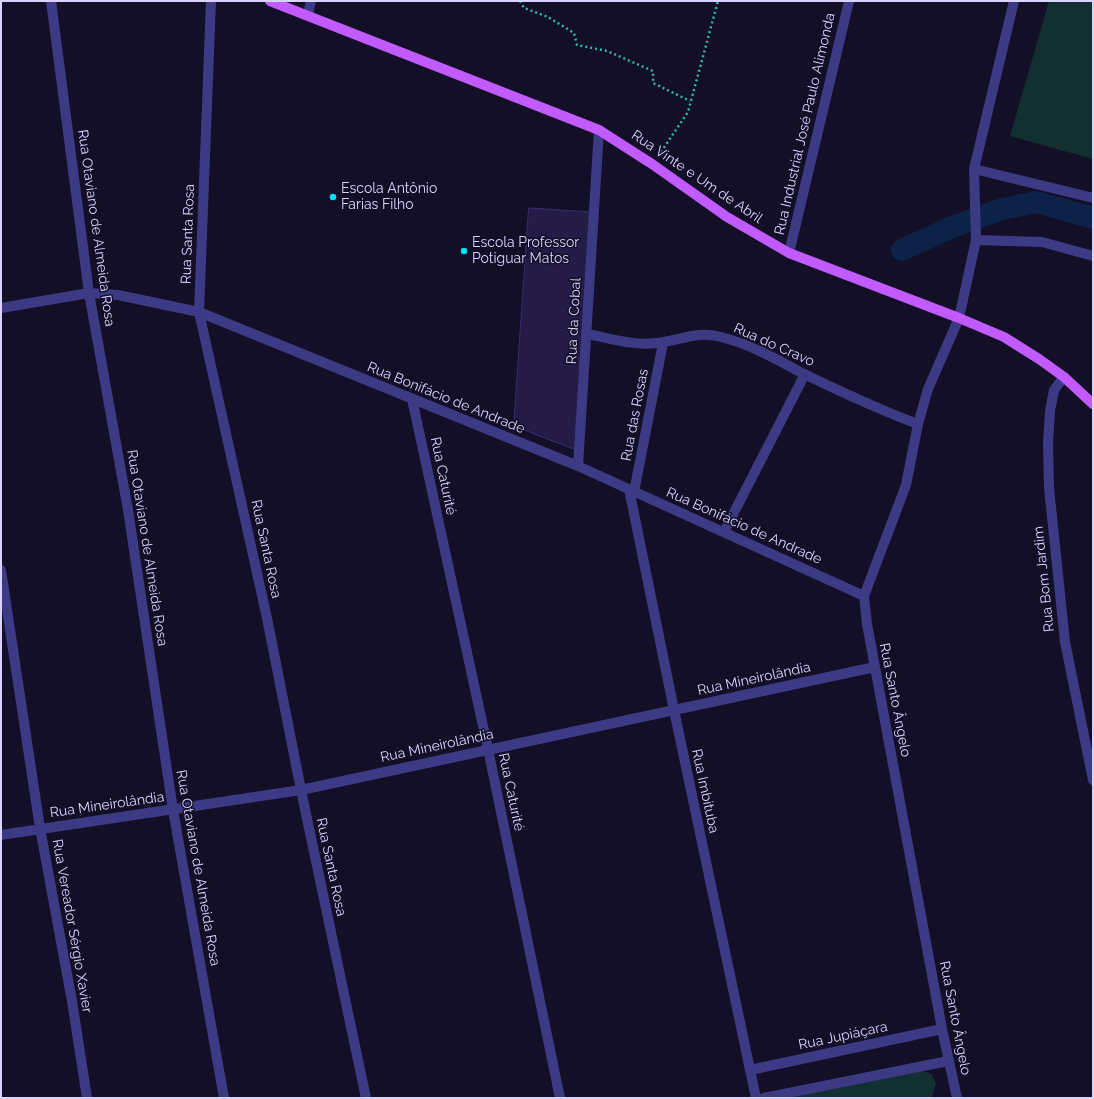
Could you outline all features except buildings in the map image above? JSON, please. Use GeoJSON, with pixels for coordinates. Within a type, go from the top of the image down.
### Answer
{"type":"FeatureCollection","features":[{"type":"Feature","properties":{"kind":"main road","name":"Rua Vinte e Um de Abril"},"geometry":{"type":"LineString","coordinates":[[270,1],[308,14],[599,130],[652,164],[727,217],[789,253],[959,318],[1004,337],[1064,377],[1093,404]]}},
{"type":"Feature","properties":{"kind":"street","name":"Rua Otaviano de Almeida Rosa"},"geometry":{"type":"LineString","coordinates":[[51,1],[89,294],[128,510],[173,810],[224,1098]]}},
{"type":"Feature","properties":{"kind":"street","name":"Rua Santa Rosa"},"geometry":{"type":"LineString","coordinates":[[211,1],[199,312],[267,618],[300,790],[366,1098]]}},
{"type":"Feature","properties":{"kind":"street"},"geometry":{"type":"LineString","coordinates":[[308,14],[311,1]]}},
{"type":"Feature","properties":{"kind":"street","name":"Rua Industrial José Paulo Alimonda"},"geometry":{"type":"LineString","coordinates":[[789,253],[849,1]]}},
{"type":"Feature","properties":{"kind":"street","name":"Rua Santo Ângelo"},"geometry":{"type":"LineString","coordinates":[[957,1098],[942,1029],[867,624],[864,596],[906,485],[918,424],[928,389],[959,318],[976,235],[974,169],[1014,1]]}},
{"type":"Feature","properties":{"kind":"street","name":"Rua da Cobal"},"geometry":{"type":"LineString","coordinates":[[578,466],[599,130]]}},
{"type":"Feature","properties":{"kind":"street"},"geometry":{"type":"LineString","coordinates":[[974,169],[1093,198]]}},
{"type":"Feature","properties":{"kind":"street"},"geometry":{"type":"LineString","coordinates":[[976,235],[1042,242],[1093,256]]}},
{"type":"Feature","properties":{"kind":"street","name":"Rua Bonifácio de Andrade"},"geometry":{"type":"LineString","coordinates":[[1,308],[89,294],[118,294],[199,312],[578,466],[864,596]]}},
{"type":"Feature","properties":{"kind":"street","name":"Rua do Cravo"},"geometry":{"type":"LineString","coordinates":[[587,334],[636,343],[663,343],[694,334],[722,337],[749,347],[874,407],[918,424]]}},
{"type":"Feature","properties":{"kind":"street","name":"Rua das Rosas"},"geometry":{"type":"LineString","coordinates":[[631,491],[663,343]]}},
{"type":"Feature","properties":{"kind":"street"},"geometry":{"type":"LineString","coordinates":[[724,532],[805,374]]}},
{"type":"Feature","properties":{"kind":"street","name":"Rua Bom Jardim"},"geometry":{"type":"LineString","coordinates":[[1064,377],[1054,390],[1050,411],[1048,443],[1049,488],[1065,642],[1093,780]]}},
{"type":"Feature","properties":{"kind":"street","name":"Rua Caturité"},"geometry":{"type":"LineString","coordinates":[[412,399],[488,749],[560,1098]]}},
{"type":"Feature","properties":{"kind":"street","name":"Rua Imbituba"},"geometry":{"type":"LineString","coordinates":[[631,491],[674,710],[756,1098]]}},
{"type":"Feature","properties":{"kind":"street","name":"Rua Vereador Sérgio Xavier"},"geometry":{"type":"LineString","coordinates":[[1,570],[40,828],[72,1001],[87,1098]]}},
{"type":"Feature","properties":{"kind":"street","name":"Rua Mineirolândia"},"geometry":{"type":"LineString","coordinates":[[1,835],[300,790],[875,667]]}},
{"type":"Feature","properties":{"kind":"street","name":"Rua Jupiáçara"},"geometry":{"type":"LineString","coordinates":[[750,1070],[942,1029]]}},
{"type":"Feature","properties":{"kind":"street"},"geometry":{"type":"LineString","coordinates":[[764,1098],[948,1061]]}},
{"type":"Feature","properties":{"kind":"path"},"geometry":{"type":"LineString","coordinates":[[520,1],[524,8],[548,17],[574,33],[577,45],[607,51],[654,71],[654,83],[690,101]]}},
{"type":"Feature","properties":{"kind":"path"},"geometry":{"type":"LineString","coordinates":[[652,164],[688,112],[718,1]]}},
{"type":"Feature","properties":{"kind":"green space"},"geometry":{"type":"Polygon","coordinates":[[[1049,1],[1093,1],[1093,159],[1010,136],[1049,1]]]}},
{"type":"Feature","properties":{"kind":"green space"},"geometry":{"type":"Polygon","coordinates":[[[923,1071],[931,1074],[936,1083],[933,1095],[929,1098],[789,1098],[923,1071]]]}},
{"type":"Feature","properties":{"kind":"waterway"},"geometry":{"type":"LineString","coordinates":[[902,250],[952,227],[1002,209],[1036,202],[1093,218]]}},
{"type":"Feature","properties":{"kind":"place","name":"Escola Antônio Farias Filho"},"geometry":{"type":"Point","coordinates":[333,197]}},
{"type":"Feature","properties":{"kind":"place","name":"Escola Professor Potiguar Matos"},"geometry":{"type":"Point","coordinates":[464,251]}}]}
